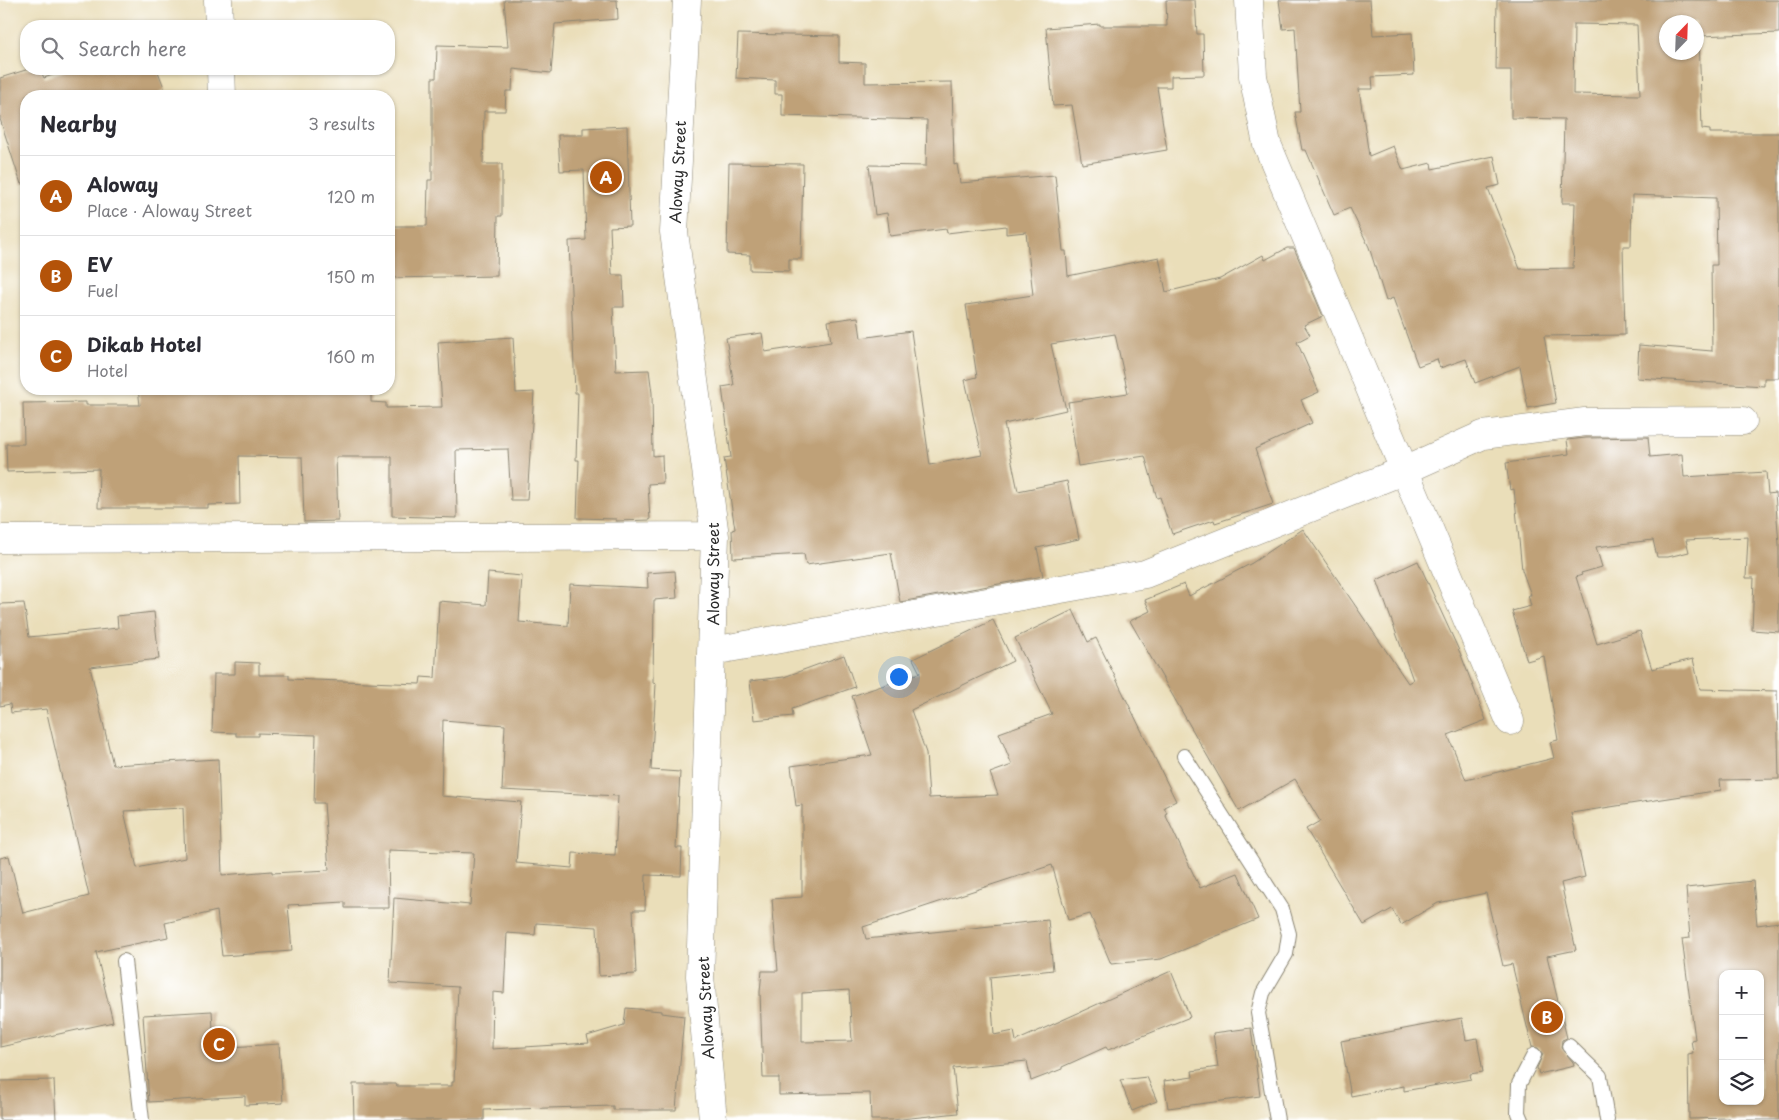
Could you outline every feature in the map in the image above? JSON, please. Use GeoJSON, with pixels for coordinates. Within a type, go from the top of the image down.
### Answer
{"type":"FeatureCollection","features":[{"type":"Feature","properties":{"kind":"street"},"geometry":{"type":"LineString","coordinates":[[218,0],[219,20]]}},
{"type":"Feature","properties":{"kind":"street","name":"Aloway Street"},"geometry":{"type":"LineString","coordinates":[[687,0],[674,232],[715,536],[700,976],[713,1120]]}},
{"type":"Feature","properties":{"kind":"street"},"geometry":{"type":"LineString","coordinates":[[1249,0],[1253,76],[1267,144],[1510,721]]}},
{"type":"Feature","properties":{"kind":"street"},"geometry":{"type":"LineString","coordinates":[[221,75],[222,90]]}},
{"type":"Feature","properties":{"kind":"street"},"geometry":{"type":"LineString","coordinates":[[712,651],[1145,574],[1405,470],[1483,435],[1584,422],[1742,421]]}},
{"type":"Feature","properties":{"kind":"street"},"geometry":{"type":"LineString","coordinates":[[0,539],[715,536]]}},
{"type":"Feature","properties":{"kind":"lane"},"geometry":{"type":"LineString","coordinates":[[1184,756],[1282,909],[1289,934],[1286,954],[1263,993],[1258,1014],[1277,1120]]}},
{"type":"Feature","properties":{"kind":"lane"},"geometry":{"type":"LineString","coordinates":[[124,961],[142,1120]]}},
{"type":"Feature","properties":{"kind":"lane"},"geometry":{"type":"LineString","coordinates":[[1569,1046],[1600,1076],[1607,1120]]}},
{"type":"Feature","properties":{"kind":"lane"},"geometry":{"type":"LineString","coordinates":[[1521,1120],[1518,1113],[1519,1084],[1534,1055]]}},
{"type":"Feature","properties":{"kind":"building"},"geometry":{"type":"Polygon","coordinates":[[[504,0],[617,0],[618,19],[555,24],[551,73],[513,69],[512,91],[506,91],[505,111],[484,111],[483,164],[502,164],[502,216],[498,216],[497,276],[395,278],[395,226],[427,226],[428,180],[432,180],[432,78],[436,78],[437,45],[508,47],[504,0]]]}},
{"type":"Feature","properties":{"kind":"building"},"geometry":{"type":"Polygon","coordinates":[[[1166,0],[1195,0],[1197,34],[1203,34],[1204,75],[1171,76],[1171,87],[1157,87],[1167,150],[1082,164],[1072,105],[1053,106],[1046,28],[1100,24],[1100,26],[1167,26],[1166,0]]]}},
{"type":"Feature","properties":{"kind":"building"},"geometry":{"type":"Polygon","coordinates":[[[1279,0],[1370,0],[1373,35],[1412,33],[1414,75],[1372,77],[1373,89],[1359,89],[1369,156],[1393,146],[1403,170],[1431,163],[1432,169],[1494,156],[1500,185],[1488,188],[1520,269],[1573,268],[1575,203],[1562,203],[1564,119],[1511,118],[1511,70],[1496,70],[1497,0],[1779,0],[1779,33],[1704,36],[1704,15],[1659,15],[1659,60],[1700,60],[1702,129],[1710,130],[1710,133],[1779,133],[1779,378],[1764,378],[1764,386],[1637,378],[1639,345],[1712,351],[1711,265],[1717,265],[1716,198],[1632,195],[1631,246],[1623,246],[1625,335],[1544,336],[1556,403],[1528,408],[1520,366],[1475,383],[1466,359],[1440,368],[1437,359],[1418,366],[1393,298],[1386,301],[1369,247],[1350,208],[1334,215],[1306,150],[1302,150],[1295,112],[1300,112],[1295,28],[1283,29],[1279,0]],[[1574,24],[1573,94],[1640,95],[1637,25],[1574,24]]]}},
{"type":"Feature","properties":{"kind":"building"},"geometry":{"type":"Polygon","coordinates":[[[738,34],[839,36],[839,62],[865,63],[865,83],[952,82],[954,165],[957,164],[960,183],[1055,175],[1063,251],[1066,251],[1068,276],[1159,257],[1166,292],[1220,279],[1263,255],[1265,260],[1287,248],[1294,248],[1323,316],[1304,325],[1310,335],[1297,342],[1319,392],[1301,400],[1312,423],[1255,449],[1273,504],[1215,523],[1214,520],[1172,534],[1160,497],[1157,498],[1145,456],[1078,466],[1068,402],[1128,393],[1115,334],[1051,344],[1066,410],[1004,424],[1018,491],[1067,481],[1079,539],[1037,548],[1043,576],[900,602],[891,553],[806,565],[804,554],[733,558],[732,530],[735,529],[724,458],[731,457],[722,387],[734,385],[726,338],[762,333],[765,352],[831,342],[828,321],[858,317],[861,338],[911,331],[930,465],[982,455],[965,380],[977,377],[966,305],[1033,295],[1026,232],[1006,234],[1006,226],[947,233],[946,229],[890,236],[887,213],[875,215],[869,165],[926,166],[927,120],[782,116],[782,94],[775,94],[775,80],[736,78],[738,34]]]}},
{"type":"Feature","properties":{"kind":"building"},"geometry":{"type":"Polygon","coordinates":[[[20,72],[20,75],[43,75],[44,78],[53,75],[159,75],[165,90],[20,90],[20,181],[0,119],[0,78],[20,72]]]}},
{"type":"Feature","properties":{"kind":"building"},"geometry":{"type":"Polygon","coordinates":[[[627,126],[630,226],[610,227],[612,275],[623,275],[624,307],[613,307],[616,371],[649,370],[652,393],[653,456],[662,455],[663,483],[648,484],[650,520],[616,521],[616,519],[577,518],[579,460],[576,460],[578,393],[575,393],[569,241],[586,240],[584,170],[560,171],[558,135],[583,135],[583,128],[627,126]]]}},
{"type":"Feature","properties":{"kind":"building"},"geometry":{"type":"Polygon","coordinates":[[[729,163],[803,164],[801,259],[789,259],[789,271],[750,270],[750,255],[727,254],[729,163]]]}},
{"type":"Feature","properties":{"kind":"building"},"geometry":{"type":"Polygon","coordinates":[[[513,337],[516,393],[534,392],[527,500],[511,500],[508,449],[456,450],[457,518],[392,516],[392,457],[336,457],[338,521],[304,522],[302,457],[239,456],[240,504],[208,505],[208,508],[98,508],[99,469],[7,472],[6,444],[24,444],[23,403],[86,402],[86,405],[140,405],[139,395],[371,395],[371,402],[386,403],[386,408],[442,407],[438,342],[513,337]]]}},
{"type":"Feature","properties":{"kind":"building"},"geometry":{"type":"Polygon","coordinates":[[[1648,437],[1650,457],[1682,454],[1684,477],[1766,472],[1768,494],[1775,493],[1779,544],[1779,632],[1752,630],[1754,578],[1746,578],[1748,537],[1686,540],[1689,552],[1668,557],[1657,557],[1653,540],[1596,547],[1602,567],[1581,573],[1582,575],[1576,577],[1597,644],[1640,631],[1652,669],[1693,659],[1700,689],[1777,691],[1779,779],[1720,780],[1721,790],[1571,813],[1585,877],[1561,883],[1576,950],[1547,956],[1567,1038],[1562,1040],[1561,1048],[1573,1062],[1574,1066],[1539,1074],[1537,1068],[1543,1054],[1538,1048],[1532,1047],[1512,964],[1503,966],[1486,893],[1438,903],[1401,925],[1392,909],[1364,925],[1306,829],[1320,821],[1295,779],[1239,811],[1130,621],[1150,611],[1145,600],[1184,584],[1189,596],[1252,563],[1303,529],[1408,683],[1413,680],[1377,580],[1418,561],[1461,655],[1486,720],[1448,735],[1466,780],[1554,758],[1550,742],[1558,740],[1544,656],[1527,661],[1512,611],[1531,606],[1528,595],[1531,595],[1522,570],[1514,489],[1510,490],[1506,463],[1569,454],[1567,440],[1648,437]]]}},
{"type":"Feature","properties":{"kind":"building"},"geometry":{"type":"Polygon","coordinates":[[[675,571],[677,598],[654,600],[653,683],[656,684],[651,770],[680,772],[676,848],[682,848],[681,876],[646,875],[645,910],[633,910],[636,974],[599,976],[597,927],[536,923],[535,935],[507,933],[504,993],[493,992],[492,1049],[589,1043],[587,1036],[624,1025],[626,1008],[662,1011],[662,1013],[684,1016],[676,1110],[613,1110],[613,1106],[484,1110],[484,1120],[354,1120],[353,1084],[452,1086],[452,1082],[454,1082],[458,987],[390,983],[394,898],[470,905],[474,853],[388,850],[389,908],[345,908],[345,902],[288,905],[292,951],[222,956],[217,911],[165,923],[168,937],[96,952],[113,1022],[0,1047],[0,858],[9,856],[23,913],[89,896],[46,709],[11,713],[10,704],[0,706],[0,604],[24,603],[29,637],[118,628],[117,616],[154,612],[159,659],[90,667],[113,765],[218,759],[222,875],[272,871],[272,873],[329,870],[324,803],[314,803],[316,735],[258,733],[258,736],[236,736],[236,733],[212,732],[214,674],[235,674],[235,662],[259,663],[259,675],[289,675],[289,679],[420,684],[421,677],[435,678],[439,601],[486,605],[488,573],[522,576],[519,622],[568,626],[570,584],[648,588],[647,573],[675,571]],[[443,720],[441,796],[521,802],[516,863],[572,868],[573,853],[615,855],[618,796],[502,790],[505,725],[443,720]],[[183,808],[124,811],[137,868],[185,858],[183,808]]]}},
{"type":"Feature","properties":{"kind":"building"},"geometry":{"type":"Polygon","coordinates":[[[1073,610],[1088,642],[1096,638],[1176,801],[1164,807],[1167,813],[1165,814],[1200,888],[1238,873],[1258,919],[1161,959],[1111,964],[1090,914],[1068,920],[1052,865],[863,927],[866,939],[1048,920],[1053,970],[990,977],[994,1035],[1014,1031],[1016,1041],[1171,971],[1190,1017],[1108,1050],[1106,1047],[1062,1067],[1062,1069],[1031,1081],[1027,1061],[953,1068],[958,1113],[892,1120],[871,1120],[870,1093],[779,1095],[779,1078],[763,1078],[760,992],[762,971],[778,971],[772,899],[802,897],[802,805],[796,806],[791,766],[872,755],[852,696],[920,673],[913,659],[993,620],[1013,661],[911,710],[926,753],[929,798],[998,795],[990,773],[1012,765],[999,733],[1052,714],[1015,638],[1073,610]],[[849,990],[802,993],[802,1042],[852,1041],[849,990]]]}},
{"type":"Feature","properties":{"kind":"building"},"geometry":{"type":"Polygon","coordinates":[[[844,655],[855,687],[792,709],[793,716],[754,720],[750,681],[784,677],[844,655]]]}},
{"type":"Feature","properties":{"kind":"building"},"geometry":{"type":"Polygon","coordinates":[[[1753,881],[1757,925],[1779,922],[1779,1120],[1689,1119],[1688,1054],[1693,1053],[1691,1040],[1695,1039],[1682,939],[1690,938],[1686,888],[1753,881]]]}},
{"type":"Feature","properties":{"kind":"building"},"geometry":{"type":"Polygon","coordinates":[[[212,1011],[214,1048],[279,1044],[283,1103],[245,1105],[245,1096],[149,1102],[143,1015],[212,1011]]]}},
{"type":"Feature","properties":{"kind":"building"},"geometry":{"type":"Polygon","coordinates":[[[1462,1018],[1466,1040],[1477,1038],[1483,1072],[1470,1074],[1471,1079],[1404,1091],[1404,1086],[1351,1096],[1341,1041],[1462,1018]]]}},
{"type":"Feature","properties":{"kind":"building"},"geometry":{"type":"Polygon","coordinates":[[[1251,1028],[1260,1096],[1168,1108],[1164,1081],[1193,1077],[1192,1071],[1218,1067],[1213,1033],[1251,1028]]]}},
{"type":"Feature","properties":{"kind":"building"},"geometry":{"type":"Polygon","coordinates":[[[1147,1077],[1157,1101],[1132,1111],[1120,1080],[1147,1077]]]}},
{"type":"Feature","properties":{"kind":"building"},"geometry":{"type":"Polygon","coordinates":[[[54,1080],[56,1120],[0,1120],[0,1081],[54,1080]]]}},
{"type":"Feature","properties":{"kind":"place","name":"Aloway"},"geometry":{"type":"Point","coordinates":[606,177]}},
{"type":"Feature","properties":{"kind":"place","name":"EV"},"geometry":{"type":"Point","coordinates":[1547,1017]}},
{"type":"Feature","properties":{"kind":"place","name":"Dikab Hotel"},"geometry":{"type":"Point","coordinates":[219,1044]}}]}
